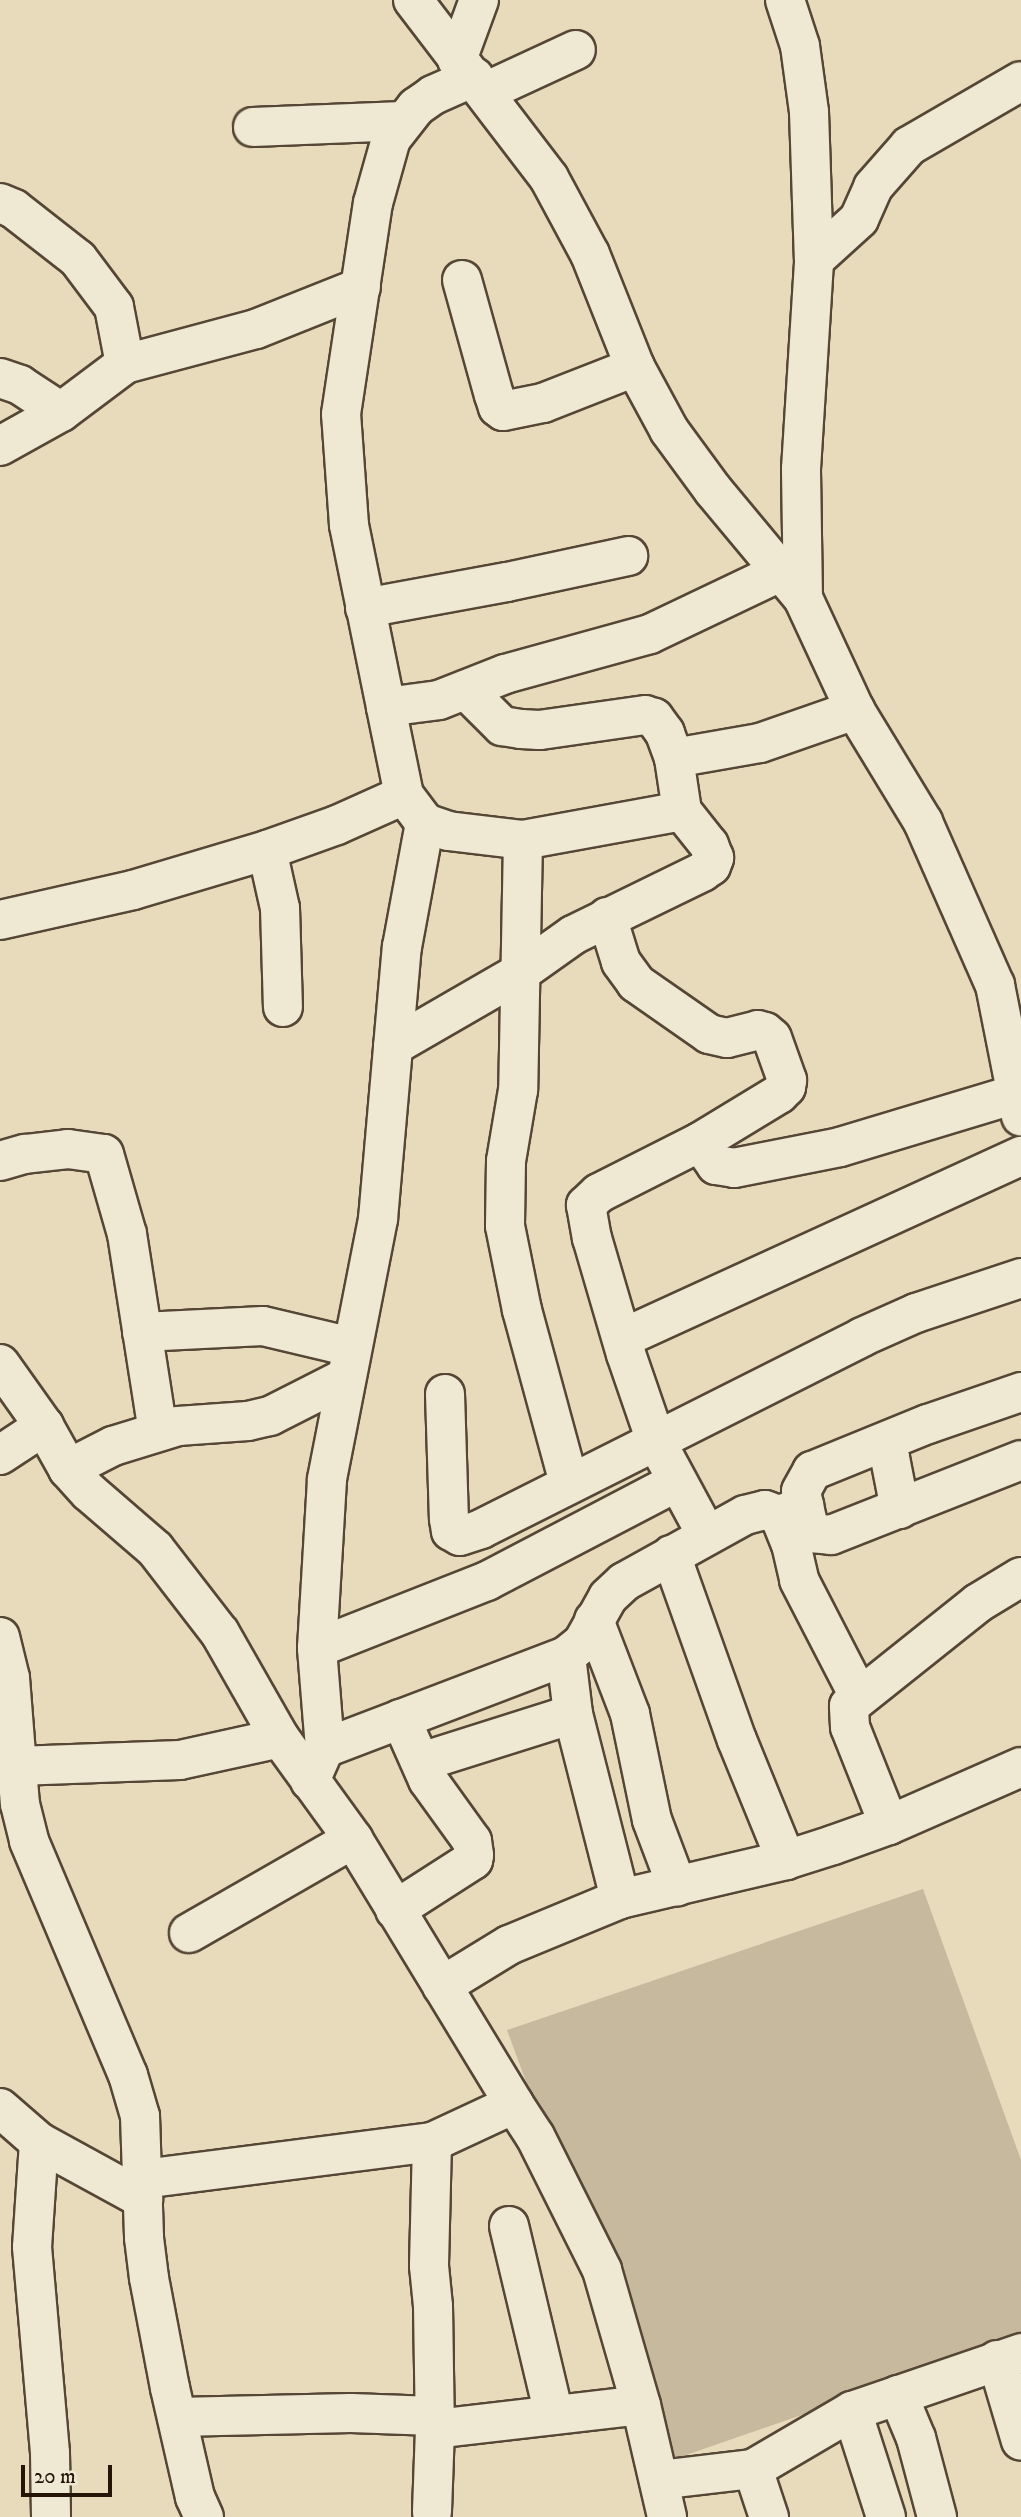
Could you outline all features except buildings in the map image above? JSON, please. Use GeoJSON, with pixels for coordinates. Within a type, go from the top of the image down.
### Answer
{"type":"FeatureCollection","features":[{"type":"Feature","properties":{"kind":"street"},"geometry":{"type":"LineString","coordinates":[[413,0],[549,178],[590,254],[635,366],[669,430],[791,585],[855,710],[923,822],[1008,984],[1018,1105],[841,1147],[734,1168],[716,1165],[700,1142]]}},
{"type":"Feature","properties":{"kind":"street"},"geometry":{"type":"LineString","coordinates":[[472,77],[479,0]]}},
{"type":"Feature","properties":{"kind":"street"},"geometry":{"type":"LineString","coordinates":[[785,0],[800,46],[809,112],[814,260],[791,585]]}},
{"type":"Feature","properties":{"kind":"street"},"geometry":{"type":"LineString","coordinates":[[576,50],[472,77],[432,95],[403,121],[391,139],[381,170],[341,414],[349,525],[386,706],[414,809],[378,1219],[327,1479],[317,1648],[318,1764],[354,1839],[395,1910],[535,2136],[601,2270],[641,2405],[667,2517]]}},
{"type":"Feature","properties":{"kind":"street"},"geometry":{"type":"LineString","coordinates":[[814,260],[859,219],[873,187],[909,146],[1021,80]]}},
{"type":"Feature","properties":{"kind":"street"},"geometry":{"type":"LineString","coordinates":[[253,127],[403,121]]}},
{"type":"Feature","properties":{"kind":"street"},"geometry":{"type":"LineString","coordinates":[[0,203],[14,209],[78,259],[114,307],[125,364]]}},
{"type":"Feature","properties":{"kind":"street"},"geometry":{"type":"LineString","coordinates":[[461,280],[478,345],[498,407],[503,411],[543,403],[635,366]]}},
{"type":"Feature","properties":{"kind":"street"},"geometry":{"type":"LineString","coordinates":[[0,446],[61,412],[125,364],[256,329],[361,286]]}},
{"type":"Feature","properties":{"kind":"street"},"geometry":{"type":"LineString","coordinates":[[0,378],[20,385],[61,412]]}},
{"type":"Feature","properties":{"kind":"street"},"geometry":{"type":"LineString","coordinates":[[366,608],[628,556]]}},
{"type":"Feature","properties":{"kind":"street"},"geometry":{"type":"LineString","coordinates":[[386,706],[439,700],[505,674],[650,634],[791,585]]}},
{"type":"Feature","properties":{"kind":"street"},"geometry":{"type":"LineString","coordinates":[[393,1046],[521,972],[547,951],[607,917],[687,880],[713,863],[713,852],[682,811],[674,758],[665,733],[650,716],[539,730],[521,729],[502,726],[466,690]]}},
{"type":"Feature","properties":{"kind":"street"},"geometry":{"type":"LineString","coordinates":[[674,758],[760,743],[812,728],[855,710]]}},
{"type":"Feature","properties":{"kind":"street"},"geometry":{"type":"LineString","coordinates":[[0,920],[133,891],[267,850],[337,825],[414,809],[448,831],[523,840],[682,811]]}},
{"type":"Feature","properties":{"kind":"street"},"geometry":{"type":"LineString","coordinates":[[523,840],[518,1090],[506,1161],[505,1226],[522,1310],[569,1483]]}},
{"type":"Feature","properties":{"kind":"street"},"geometry":{"type":"LineString","coordinates":[[267,850],[280,908],[283,1007]]}},
{"type":"Feature","properties":{"kind":"street"},"geometry":{"type":"LineString","coordinates":[[607,917],[621,962],[636,983],[709,1034],[727,1038],[758,1030],[772,1038],[787,1080],[786,1087],[700,1142],[599,1193],[586,1205],[592,1238],[656,1441],[706,1534]]}},
{"type":"Feature","properties":{"kind":"street"},"geometry":{"type":"LineString","coordinates":[[0,1161],[25,1154],[68,1149],[104,1154],[127,1234],[158,1432]]}},
{"type":"Feature","properties":{"kind":"street"},"geometry":{"type":"LineString","coordinates":[[623,1338],[1021,1156]]}},
{"type":"Feature","properties":{"kind":"street"},"geometry":{"type":"LineString","coordinates":[[444,1394],[449,1519],[451,1531],[463,1536],[862,1337],[916,1313],[1021,1278]]}},
{"type":"Feature","properties":{"kind":"street"},"geometry":{"type":"LineString","coordinates":[[142,1332],[263,1325],[348,1362]]}},
{"type":"Feature","properties":{"kind":"street"},"geometry":{"type":"LineString","coordinates":[[68,1469],[113,1446],[178,1426],[248,1421],[271,1416],[348,1362]]}},
{"type":"Feature","properties":{"kind":"street"},"geometry":{"type":"LineString","coordinates":[[0,1364],[44,1426],[68,1469],[89,1492],[155,1549],[188,1589],[220,1633],[280,1738],[318,1764]]}},
{"type":"Feature","properties":{"kind":"street"},"geometry":{"type":"LineString","coordinates":[[859,1696],[799,1580],[791,1544],[792,1511],[801,1491],[812,1471],[1021,1392]]}},
{"type":"Feature","properties":{"kind":"street"},"geometry":{"type":"LineString","coordinates":[[0,1455],[44,1426]]}},
{"type":"Feature","properties":{"kind":"street"},"geometry":{"type":"LineString","coordinates":[[883,1443],[890,1458],[900,1509]]}},
{"type":"Feature","properties":{"kind":"street"},"geometry":{"type":"LineString","coordinates":[[318,1764],[401,1719],[566,1656],[583,1642],[608,1597],[624,1582],[706,1534],[745,1515],[765,1510],[792,1511],[810,1532],[822,1536],[900,1509],[1021,1460]]}},
{"type":"Feature","properties":{"kind":"street"},"geometry":{"type":"LineString","coordinates":[[317,1648],[487,1581],[676,1482]]}},
{"type":"Feature","properties":{"kind":"street"},"geometry":{"type":"LineString","coordinates":[[671,1555],[737,1740],[786,1860]]}},
{"type":"Feature","properties":{"kind":"street"},"geometry":{"type":"LineString","coordinates":[[889,1825],[850,1727],[848,1710],[859,1696],[978,1603],[1021,1577]]}},
{"type":"Feature","properties":{"kind":"street"},"geometry":{"type":"LineString","coordinates":[[594,1620],[622,1689],[652,1820],[677,1886]]}},
{"type":"Feature","properties":{"kind":"street"},"geometry":{"type":"LineString","coordinates":[[0,1637],[10,1678],[11,1756],[29,1841],[128,2075],[140,2116],[149,2278],[195,2497],[204,2517]]}},
{"type":"Feature","properties":{"kind":"street"},"geometry":{"type":"LineString","coordinates":[[566,1656],[573,1714],[620,1899]]}},
{"type":"Feature","properties":{"kind":"street"},"geometry":{"type":"LineString","coordinates":[[421,1762],[573,1714]]}},
{"type":"Feature","properties":{"kind":"street"},"geometry":{"type":"LineString","coordinates":[[395,1910],[473,1860],[474,1855],[471,1841],[428,1780],[401,1719]]}},
{"type":"Feature","properties":{"kind":"street"},"geometry":{"type":"LineString","coordinates":[[11,1756],[180,1760],[280,1738]]}},
{"type":"Feature","properties":{"kind":"street"},"geometry":{"type":"LineString","coordinates":[[442,1986],[509,1945],[620,1899],[786,1860],[889,1825],[1021,1767]]}},
{"type":"Feature","properties":{"kind":"street"},"geometry":{"type":"LineString","coordinates":[[189,1933],[354,1839]]}},
{"type":"Feature","properties":{"kind":"street"},"geometry":{"type":"LineString","coordinates":[[0,2108],[39,2142],[143,2189],[432,2143],[514,2104]]}},
{"type":"Feature","properties":{"kind":"street"},"geometry":{"type":"LineString","coordinates":[[39,2142],[32,2247],[50,2454],[51,2517]]}},
{"type":"Feature","properties":{"kind":"street"},"geometry":{"type":"LineString","coordinates":[[432,2143],[429,2266],[433,2306],[435,2423],[432,2512]]}},
{"type":"Feature","properties":{"kind":"street"},"geometry":{"type":"LineString","coordinates":[[509,2226],[554,2415]]}},
{"type":"Feature","properties":{"kind":"street"},"geometry":{"type":"LineString","coordinates":[[659,2480],[753,2469],[852,2411],[1009,2356],[1021,2441]]}},
{"type":"Feature","properties":{"kind":"street"},"geometry":{"type":"LineString","coordinates":[[898,2395],[916,2438],[937,2517]]}},
{"type":"Feature","properties":{"kind":"street"},"geometry":{"type":"LineString","coordinates":[[177,2417],[351,2413],[435,2423],[554,2415],[641,2405]]}},
{"type":"Feature","properties":{"kind":"street"},"geometry":{"type":"LineString","coordinates":[[852,2411],[886,2517]]}},
{"type":"Feature","properties":{"kind":"street"},"geometry":{"type":"LineString","coordinates":[[753,2469],[769,2517]]}},
{"type":"Feature","properties":{"kind":"shaded area"},"geometry":{"type":"Polygon","coordinates":[[[923,1889],[1021,2160],[1021,2339],[666,2462],[507,2030],[923,1889]]]}}]}
